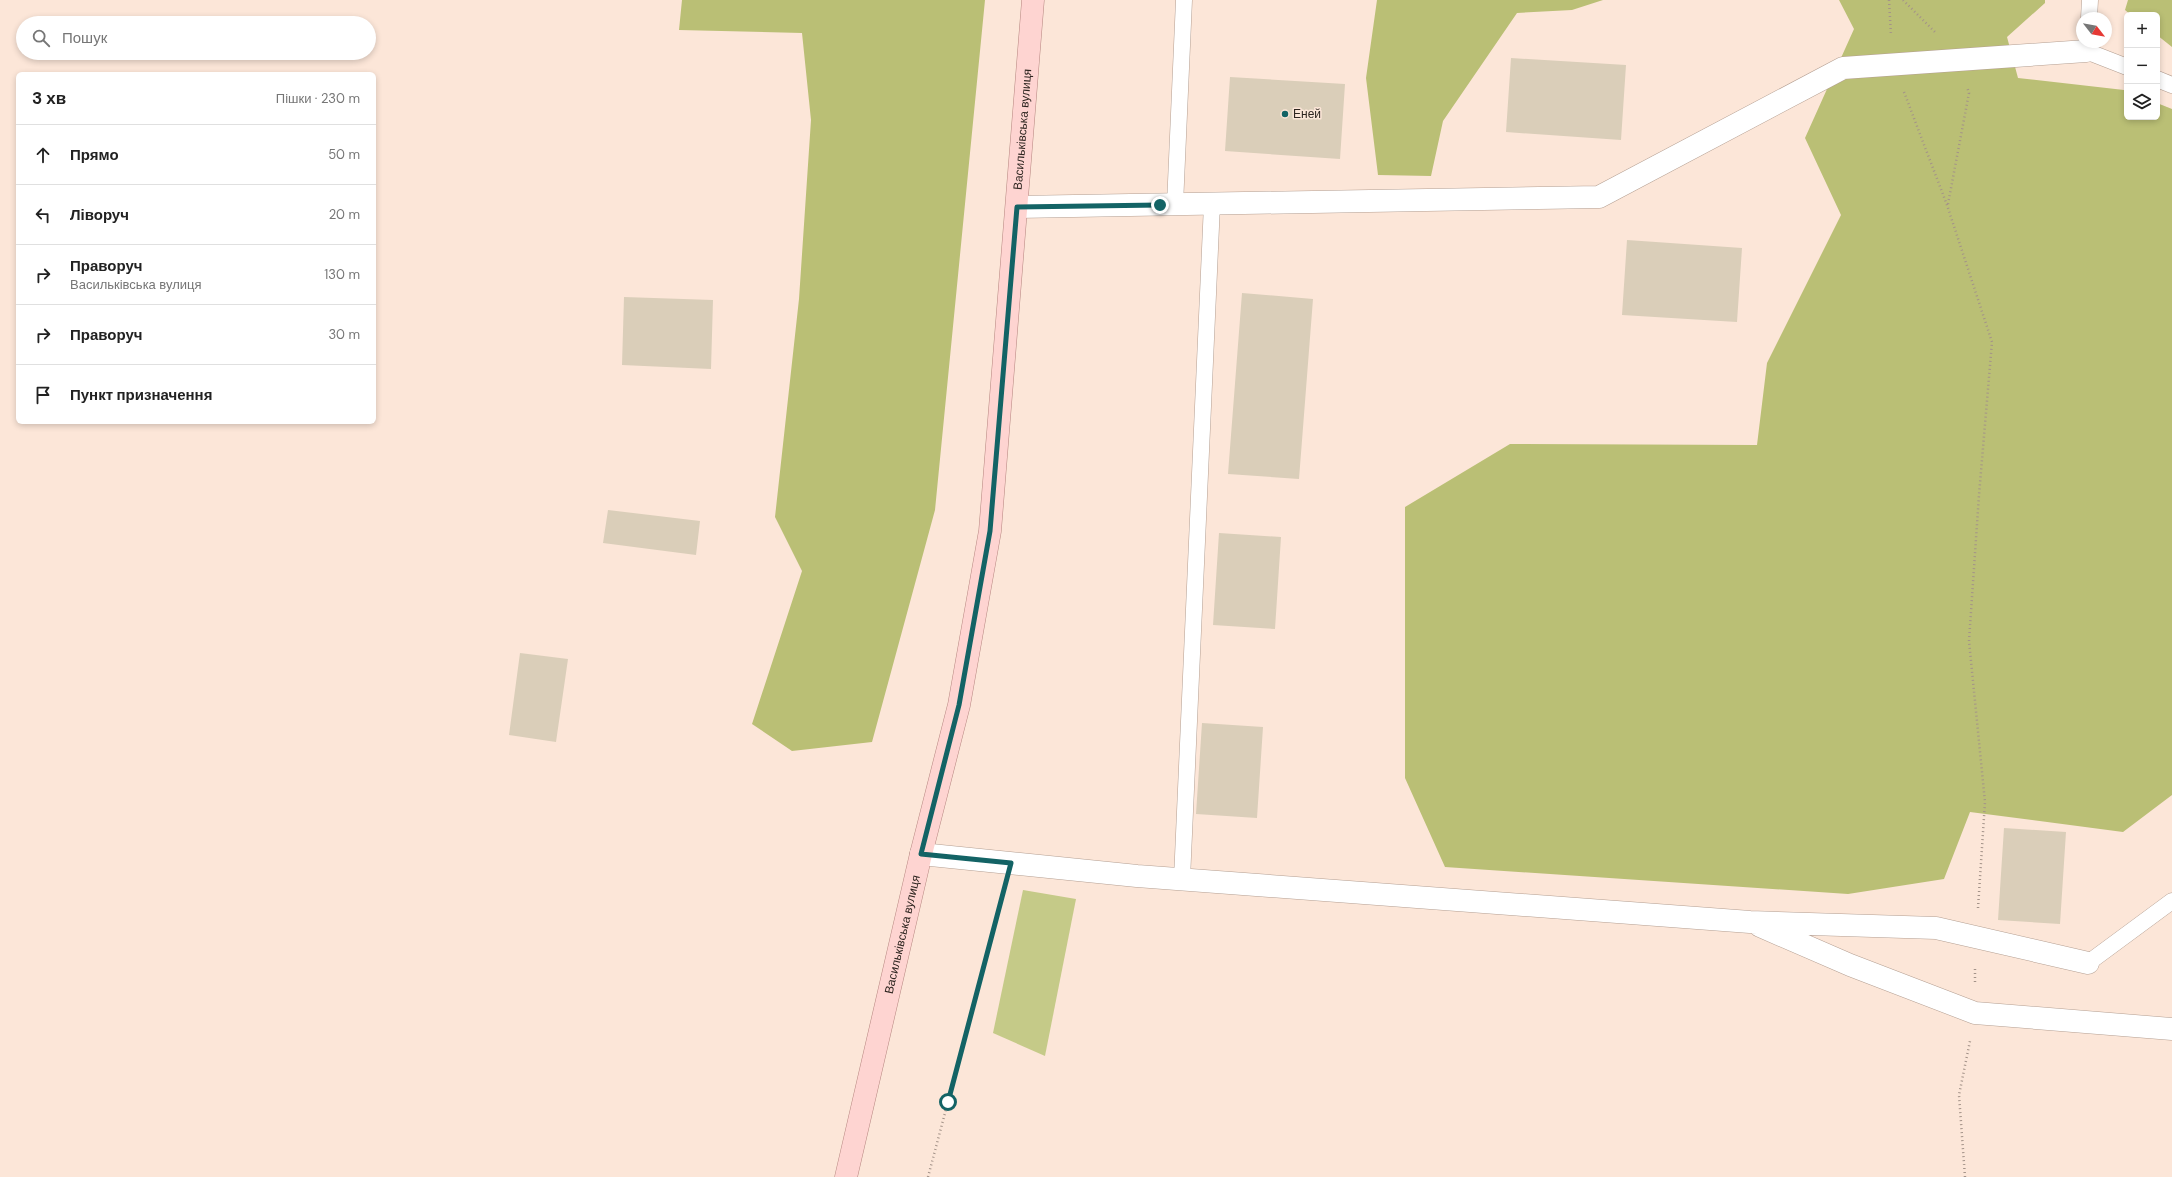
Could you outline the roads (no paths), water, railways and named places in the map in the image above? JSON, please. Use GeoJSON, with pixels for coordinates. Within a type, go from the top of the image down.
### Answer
{"type":"FeatureCollection","features":[{"type":"Feature","properties":{"kind":"main road","name":"Васильківська вулиця"},"geometry":{"type":"LineString","coordinates":[[846,1177],[921,854],[959,705],[990,531],[1033,0]]}},
{"type":"Feature","properties":{"kind":"street"},"geometry":{"type":"LineString","coordinates":[[1017,207],[1599,197],[1843,68],[1962,60],[2076,48]]}},
{"type":"Feature","properties":{"kind":"street"},"geometry":{"type":"LineString","coordinates":[[921,854],[1182,879],[1750,922],[1936,928],[2088,963]]}},
{"type":"Feature","properties":{"kind":"street"},"geometry":{"type":"LineString","coordinates":[[1750,922],[1850,965],[1975,1013],[2172,1029]]}},
{"type":"Feature","properties":{"kind":"lane"},"geometry":{"type":"LineString","coordinates":[[1175,205],[1184,0]]}},
{"type":"Feature","properties":{"kind":"lane"},"geometry":{"type":"LineString","coordinates":[[2089,12],[2090,0]]}},
{"type":"Feature","properties":{"kind":"lane"},"geometry":{"type":"LineString","coordinates":[[2088,48],[2124,66]]}},
{"type":"Feature","properties":{"kind":"lane"},"geometry":{"type":"LineString","coordinates":[[2160,80],[2172,85]]}},
{"type":"Feature","properties":{"kind":"lane"},"geometry":{"type":"LineString","coordinates":[[1182,879],[1212,204]]}},
{"type":"Feature","properties":{"kind":"lane"},"geometry":{"type":"LineString","coordinates":[[2088,963],[2172,901]]}},
{"type":"Feature","properties":{"kind":"place","name":"Еней"},"geometry":{"type":"Point","coordinates":[1285,114]}}]}
